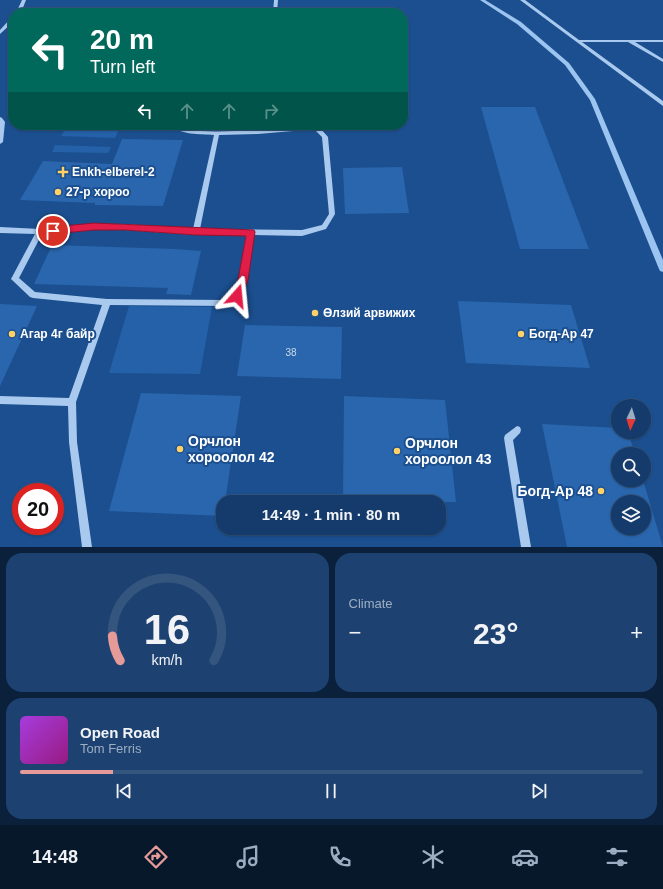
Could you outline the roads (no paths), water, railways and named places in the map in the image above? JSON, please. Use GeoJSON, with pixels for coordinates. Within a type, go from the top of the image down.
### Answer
{"type":"FeatureCollection","features":[{"type":"Feature","properties":{"kind":"street"},"geometry":{"type":"LineString","coordinates":[[522,0],[663,104]]}},
{"type":"Feature","properties":{"kind":"street"},"geometry":{"type":"LineString","coordinates":[[0,33],[8,24]]}},
{"type":"Feature","properties":{"kind":"street"},"geometry":{"type":"LineString","coordinates":[[578,41],[663,41]]}},
{"type":"Feature","properties":{"kind":"street"},"geometry":{"type":"LineString","coordinates":[[629,41],[663,61]]}},
{"type":"Feature","properties":{"kind":"street"},"geometry":{"type":"LineString","coordinates":[[0,119],[2,122],[0,142]]}},
{"type":"Feature","properties":{"kind":"street"},"geometry":{"type":"LineString","coordinates":[[184,130],[196,133],[282,130]]}},
{"type":"Feature","properties":{"kind":"street"},"geometry":{"type":"LineString","coordinates":[[0,230],[40,232],[94,226],[196,232],[302,233],[324,228],[332,214],[325,137],[319,130]]}},
{"type":"Feature","properties":{"kind":"street"},"geometry":{"type":"LineString","coordinates":[[196,232],[217,132]]}},
{"type":"Feature","properties":{"kind":"street"},"geometry":{"type":"LineString","coordinates":[[40,232],[15,279],[32,295],[108,302],[227,303],[237,296],[243,280],[250,232]]}},
{"type":"Feature","properties":{"kind":"street"},"geometry":{"type":"LineString","coordinates":[[87,547],[73,442],[72,402],[108,302]]}},
{"type":"Feature","properties":{"kind":"street"},"geometry":{"type":"LineString","coordinates":[[0,400],[72,402]]}},
{"type":"Feature","properties":{"kind":"street"},"geometry":{"type":"LineString","coordinates":[[518,430],[508,438],[526,547]]}},
{"type":"Feature","properties":{"kind":"waterway"},"geometry":{"type":"LineString","coordinates":[[482,0],[519,23],[567,64],[593,100],[663,269]]}},
{"type":"Feature","properties":{"kind":"place","name":"Enkh-elberel-2"},"geometry":{"type":"Point","coordinates":[63,172]}},
{"type":"Feature","properties":{"kind":"place","name":"27-р хороо"},"geometry":{"type":"Point","coordinates":[58,192]}},
{"type":"Feature","properties":{"kind":"place","name":"Өлзий арвижих"},"geometry":{"type":"Point","coordinates":[315,313]}},
{"type":"Feature","properties":{"kind":"place","name":"Агар 4г байр"},"geometry":{"type":"Point","coordinates":[12,334]}},
{"type":"Feature","properties":{"kind":"place","name":"Богд-Ар 47"},"geometry":{"type":"Point","coordinates":[521,334]}},
{"type":"Feature","properties":{"kind":"place","name":"Орчлон хороолол 42"},"geometry":{"type":"Point","coordinates":[180,449]}},
{"type":"Feature","properties":{"kind":"place","name":"Орчлон хороолол 43"},"geometry":{"type":"Point","coordinates":[397,451]}},
{"type":"Feature","properties":{"kind":"place","name":"Богд-Ар 48"},"geometry":{"type":"Point","coordinates":[601,491]}}]}
